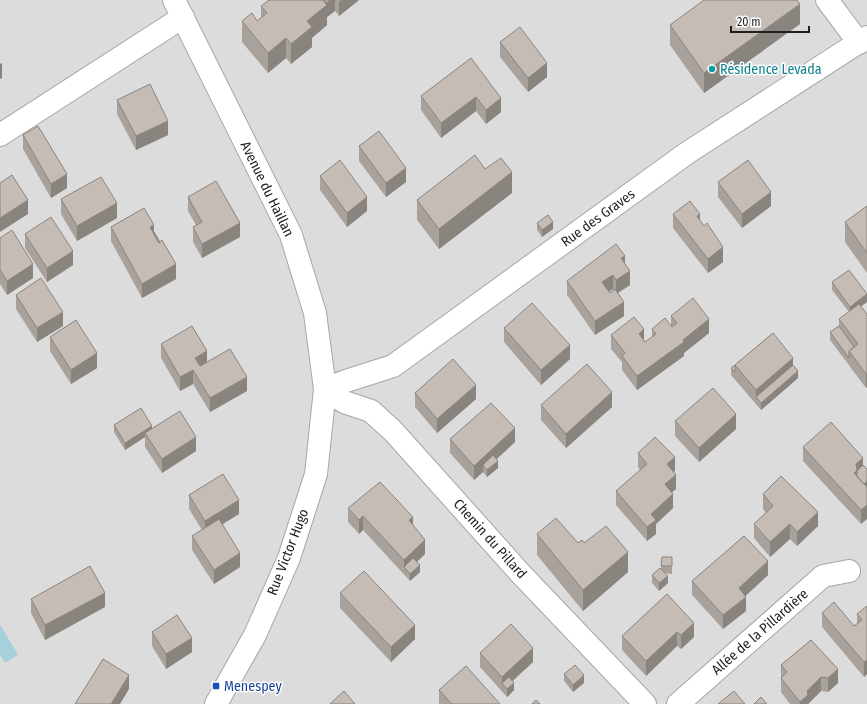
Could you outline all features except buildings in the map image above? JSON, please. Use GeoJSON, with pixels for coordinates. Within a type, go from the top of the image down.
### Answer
{"type":"FeatureCollection","features":[{"type":"Feature","properties":{"kind":"street"},"geometry":{"type":"LineString","coordinates":[[827,0],[863,40]]}},
{"type":"Feature","properties":{"kind":"street"},"geometry":{"type":"LineString","coordinates":[[0,135],[179,8]]}},
{"type":"Feature","properties":{"kind":"street","name":"Avenue du Haillan"},"geometry":{"type":"LineString","coordinates":[[179,8],[291,235],[315,313],[325,389]]}},
{"type":"Feature","properties":{"kind":"street","name":"Rue des Graves"},"geometry":{"type":"LineString","coordinates":[[325,389],[393,366],[687,154],[863,40]]}},
{"type":"Feature","properties":{"kind":"street","name":"Rue Victor Hugo"},"geometry":{"type":"LineString","coordinates":[[216,704],[255,635],[289,558],[316,474],[325,389]]}},
{"type":"Feature","properties":{"kind":"street","name":"Chemin du Pillard"},"geometry":{"type":"LineString","coordinates":[[325,389],[344,402],[371,411],[393,431],[520,573],[645,704]]}},
{"type":"Feature","properties":{"kind":"street","name":"Allée de la Pillardière"},"geometry":{"type":"LineString","coordinates":[[678,704],[823,576],[849,571]]}},
{"type":"Feature","properties":{"kind":"shaded area"},"geometry":{"type":"Polygon","coordinates":[[[0,0],[867,0],[867,704],[0,704],[0,0]]]}},
{"type":"Feature","properties":{"kind":"water"},"geometry":{"type":"Polygon","coordinates":[[[0,626],[18,655],[5,663],[0,655],[0,626]]]}},
{"type":"Feature","properties":{"kind":"place","name":"Résidence Levada"},"geometry":{"type":"Point","coordinates":[712,69]}},
{"type":"Feature","properties":{"kind":"place","name":"Menespey"},"geometry":{"type":"Point","coordinates":[216,686]}}]}
